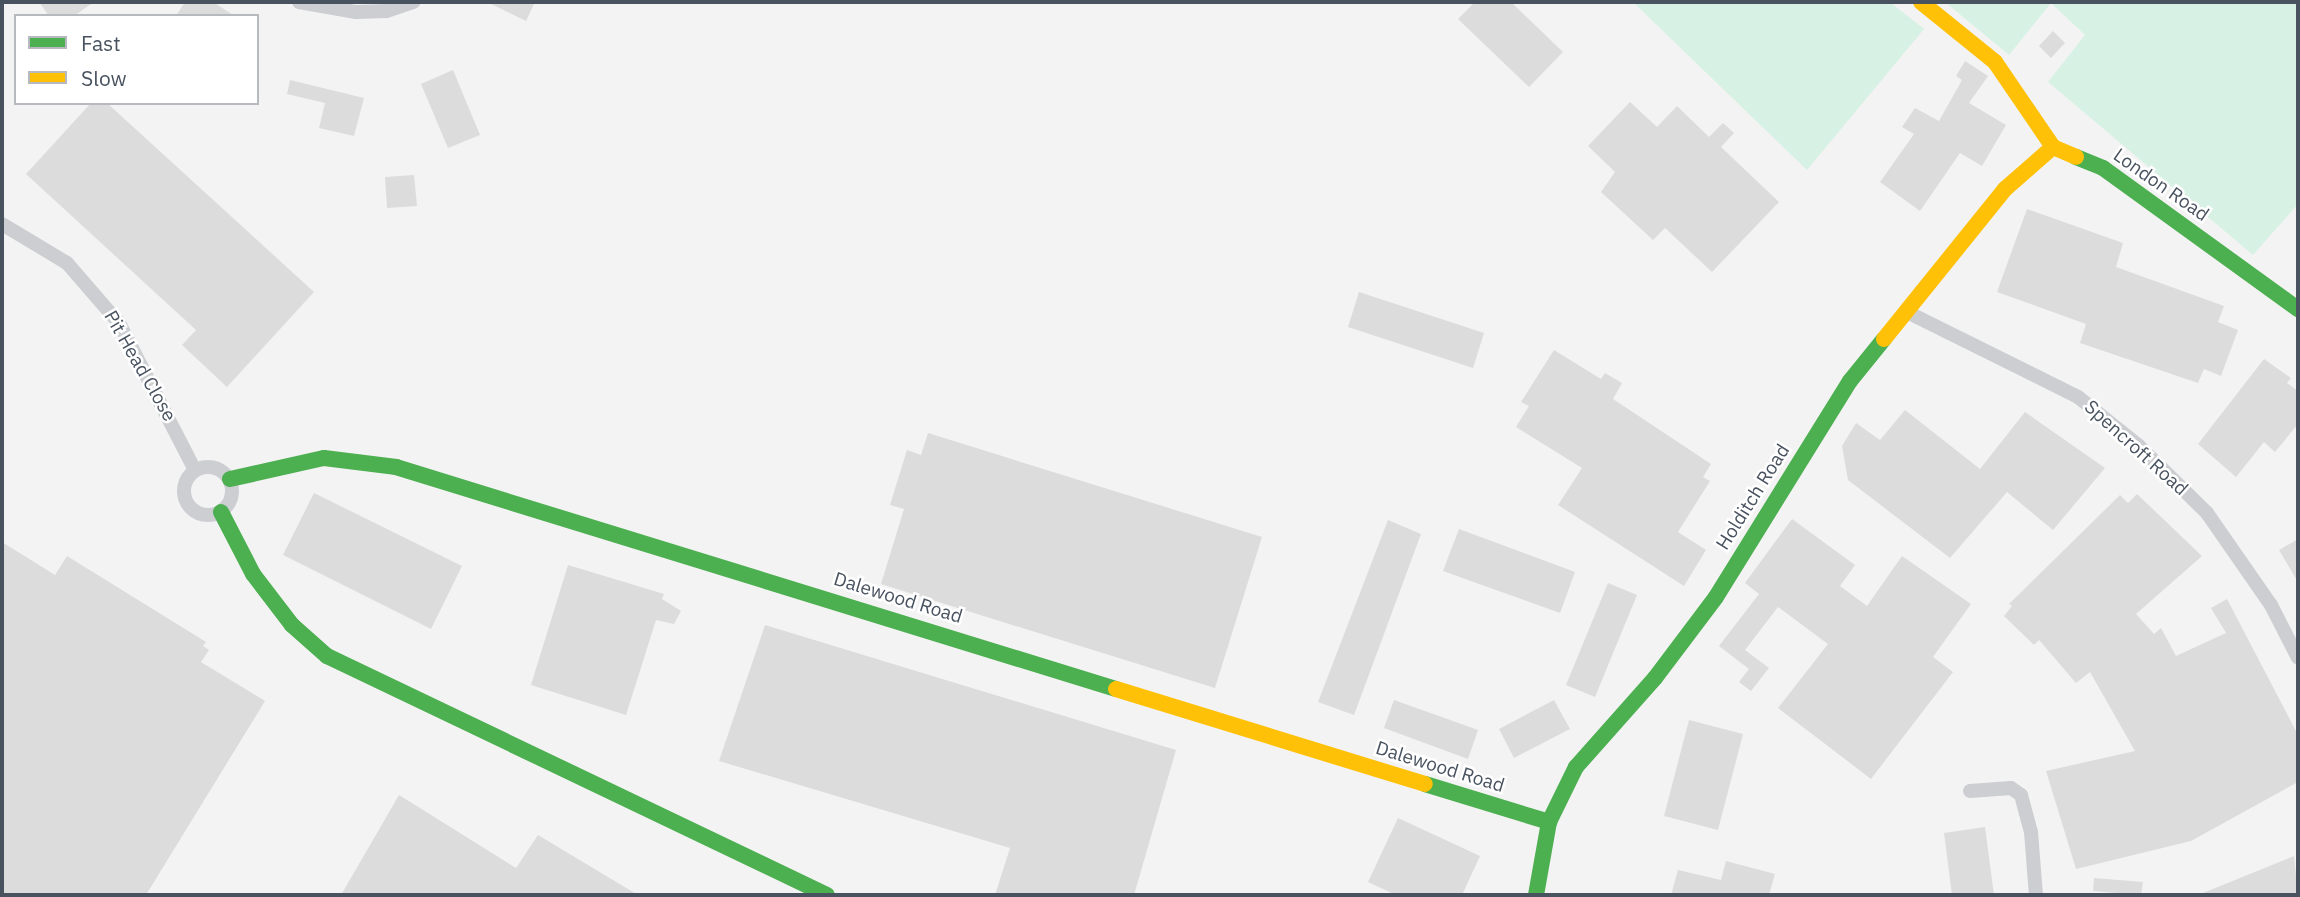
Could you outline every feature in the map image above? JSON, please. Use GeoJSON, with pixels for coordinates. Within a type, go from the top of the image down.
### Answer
{"type":"FeatureCollection","features":[{"type":"Feature","properties":{"kind":"street"},"geometry":{"type":"LineString","coordinates":[[299,2],[356,12],[387,11],[413,2]]}},
{"type":"Feature","properties":{"kind":"street"},"geometry":{"type":"LineString","coordinates":[[1921,2],[1995,62],[2036,116],[2053,147]]}},
{"type":"Feature","properties":{"kind":"street","name":"London Road"},"geometry":{"type":"LineString","coordinates":[[2053,147],[2102,168],[2298,309]]}},
{"type":"Feature","properties":{"kind":"street","name":"Holditch Road"},"geometry":{"type":"LineString","coordinates":[[1536,895],[1549,822],[1576,767],[1655,678],[1716,597],[1850,381],[2005,189],[2053,147]]}},
{"type":"Feature","properties":{"kind":"street","name":"Pit Head Close"},"geometry":{"type":"LineString","coordinates":[[2,224],[66,263],[119,323],[195,471]]}},
{"type":"Feature","properties":{"kind":"street","name":"Spencroft Road"},"geometry":{"type":"LineString","coordinates":[[1908,312],[2078,397],[2137,445],[2207,513],[2272,605],[2298,658]]}},
{"type":"Feature","properties":{"kind":"street","name":"Dalewood Road"},"geometry":{"type":"LineString","coordinates":[[195,471],[211,466],[230,479],[324,458],[396,467],[1549,822]]}},
{"type":"Feature","properties":{"kind":"street"},"geometry":{"type":"LineString","coordinates":[[195,471],[186,482],[189,506],[204,515],[221,512],[231,501],[230,479]]}},
{"type":"Feature","properties":{"kind":"street"},"geometry":{"type":"LineString","coordinates":[[221,512],[253,574],[292,625],[327,656],[827,895]]}},
{"type":"Feature","properties":{"kind":"street"},"geometry":{"type":"LineString","coordinates":[[1970,791],[2011,788],[2021,795],[2031,832],[2036,895]]}},
{"type":"Feature","properties":{"kind":"green space"},"geometry":{"type":"Polygon","coordinates":[[[1633,2],[1890,2],[1924,29],[1807,170],[1633,2]]]}},
{"type":"Feature","properties":{"kind":"green space"},"geometry":{"type":"Polygon","coordinates":[[[1945,2],[2298,2],[2298,204],[2253,255],[2048,82],[2085,35],[2051,3],[2009,55],[1945,2]]]}},
{"type":"Feature","properties":{"kind":"building"},"geometry":{"type":"Polygon","coordinates":[[[39,2],[94,2],[77,14],[48,14],[39,2]]]}},
{"type":"Feature","properties":{"kind":"building"},"geometry":{"type":"Polygon","coordinates":[[[185,2],[213,2],[232,14],[177,14],[185,2]]]}},
{"type":"Feature","properties":{"kind":"building"},"geometry":{"type":"Polygon","coordinates":[[[487,2],[535,2],[526,21],[487,2]]]}},
{"type":"Feature","properties":{"kind":"building"},"geometry":{"type":"Polygon","coordinates":[[[1475,2],[1511,2],[1563,52],[1529,87],[1458,19],[1475,2]]]}},
{"type":"Feature","properties":{"kind":"building"},"geometry":{"type":"Polygon","coordinates":[[[2053,31],[2065,43],[2051,58],[2039,46],[2053,31]]]}},
{"type":"Feature","properties":{"kind":"building"},"geometry":{"type":"Polygon","coordinates":[[[1965,61],[1988,76],[1969,103],[2006,125],[1982,166],[1960,153],[1920,211],[1880,182],[1914,134],[1902,127],[1915,108],[1939,121],[1962,80],[1956,76],[1965,61]]]}},
{"type":"Feature","properties":{"kind":"building"},"geometry":{"type":"Polygon","coordinates":[[[453,70],[480,135],[448,148],[421,84],[453,70]]]}},
{"type":"Feature","properties":{"kind":"building"},"geometry":{"type":"Polygon","coordinates":[[[290,80],[364,98],[354,136],[319,128],[325,103],[287,94],[290,80]]]}},
{"type":"Feature","properties":{"kind":"building"},"geometry":{"type":"Polygon","coordinates":[[[1630,102],[1657,127],[1677,106],[1709,137],[1723,123],[1734,133],[1721,147],[1779,202],[1712,272],[1665,228],[1653,240],[1601,192],[1615,172],[1588,146],[1630,102]]]}},
{"type":"Feature","properties":{"kind":"building"},"geometry":{"type":"Polygon","coordinates":[[[89,105],[109,105],[314,292],[227,387],[182,345],[196,330],[26,174],[89,105]]]}},
{"type":"Feature","properties":{"kind":"building"},"geometry":{"type":"Polygon","coordinates":[[[414,175],[417,206],[387,208],[385,177],[414,175]]]}},
{"type":"Feature","properties":{"kind":"building"},"geometry":{"type":"Polygon","coordinates":[[[2027,209],[2123,243],[2116,267],[2224,306],[2218,322],[2238,330],[2221,376],[2204,369],[2198,383],[2080,343],[2086,324],[1997,292],[2027,209]]]}},
{"type":"Feature","properties":{"kind":"building"},"geometry":{"type":"Polygon","coordinates":[[[1359,292],[1484,333],[1473,368],[1348,327],[1359,292]]]}},
{"type":"Feature","properties":{"kind":"building"},"geometry":{"type":"Polygon","coordinates":[[[1554,350],[1601,379],[1605,373],[1622,383],[1613,399],[1711,464],[1703,477],[1710,481],[1678,532],[1706,550],[1684,586],[1558,505],[1582,468],[1516,427],[1529,406],[1521,402],[1554,350]]]}},
{"type":"Feature","properties":{"kind":"building"},"geometry":{"type":"Polygon","coordinates":[[[2264,359],[2291,378],[2287,383],[2298,391],[2298,424],[2275,452],[2264,442],[2236,477],[2198,444],[2264,359]]]}},
{"type":"Feature","properties":{"kind":"building"},"geometry":{"type":"Polygon","coordinates":[[[1905,410],[1980,469],[2025,412],[2105,468],[2053,530],[2007,492],[1950,558],[1848,480],[1842,446],[1856,423],[1880,440],[1905,410]]]}},
{"type":"Feature","properties":{"kind":"building"},"geometry":{"type":"Polygon","coordinates":[[[928,433],[1262,537],[1215,688],[881,584],[904,509],[890,505],[907,450],[921,455],[928,433]]]}},
{"type":"Feature","properties":{"kind":"building"},"geometry":{"type":"Polygon","coordinates":[[[314,493],[462,566],[431,629],[283,555],[314,493]]]}},
{"type":"Feature","properties":{"kind":"building"},"geometry":{"type":"Polygon","coordinates":[[[2137,494],[2202,556],[2136,614],[2154,634],[2161,628],[2176,656],[2226,633],[2211,608],[2227,599],[2298,735],[2298,782],[2191,841],[2076,869],[2046,771],[2135,751],[2090,672],[2076,683],[2039,640],[2034,645],[2004,616],[2012,606],[2009,604],[2120,495],[2128,503],[2137,494]]]}},
{"type":"Feature","properties":{"kind":"building"},"geometry":{"type":"Polygon","coordinates":[[[1792,519],[1855,565],[1840,586],[1867,606],[1902,556],[1971,604],[1933,657],[1953,672],[1871,779],[1778,708],[1828,644],[1778,607],[1745,650],[1769,668],[1751,691],[1739,682],[1749,669],[1719,646],[1759,594],[1745,583],[1792,519]]]}},
{"type":"Feature","properties":{"kind":"building"},"geometry":{"type":"Polygon","coordinates":[[[1388,520],[1421,534],[1354,715],[1318,702],[1388,520]]]}},
{"type":"Feature","properties":{"kind":"building"},"geometry":{"type":"Polygon","coordinates":[[[1459,529],[1575,572],[1560,613],[1443,571],[1459,529]]]}},
{"type":"Feature","properties":{"kind":"building"},"geometry":{"type":"Polygon","coordinates":[[[2298,539],[2298,582],[2279,550],[2298,539]]]}},
{"type":"Feature","properties":{"kind":"building"},"geometry":{"type":"Polygon","coordinates":[[[2,542],[55,575],[67,556],[206,642],[203,646],[209,650],[201,662],[265,701],[146,895],[2,895],[2,542]]]}},
{"type":"Feature","properties":{"kind":"building"},"geometry":{"type":"Polygon","coordinates":[[[568,565],[664,594],[662,599],[681,611],[674,624],[656,620],[626,715],[531,685],[568,565]]]}},
{"type":"Feature","properties":{"kind":"building"},"geometry":{"type":"Polygon","coordinates":[[[1608,583],[1637,595],[1595,697],[1566,685],[1608,583]]]}},
{"type":"Feature","properties":{"kind":"building"},"geometry":{"type":"Polygon","coordinates":[[[765,625],[1176,750],[1134,895],[995,895],[1010,848],[719,761],[765,625]]]}},
{"type":"Feature","properties":{"kind":"building"},"geometry":{"type":"Polygon","coordinates":[[[1394,700],[1478,730],[1468,759],[1384,728],[1394,700]]]}},
{"type":"Feature","properties":{"kind":"building"},"geometry":{"type":"Polygon","coordinates":[[[1554,700],[1570,729],[1514,758],[1499,729],[1554,700]]]}},
{"type":"Feature","properties":{"kind":"building"},"geometry":{"type":"Polygon","coordinates":[[[1689,720],[1743,734],[1718,830],[1664,816],[1689,720]]]}},
{"type":"Feature","properties":{"kind":"building"},"geometry":{"type":"Polygon","coordinates":[[[399,795],[516,868],[538,835],[638,895],[341,895],[399,795]]]}},
{"type":"Feature","properties":{"kind":"building"},"geometry":{"type":"Polygon","coordinates":[[[1398,818],[1480,856],[1462,895],[1396,895],[1368,882],[1398,818]]]}},
{"type":"Feature","properties":{"kind":"building"},"geometry":{"type":"Polygon","coordinates":[[[1985,827],[1994,895],[1952,895],[1944,833],[1985,827]]]}},
{"type":"Feature","properties":{"kind":"building"},"geometry":{"type":"Polygon","coordinates":[[[2294,856],[2298,895],[2198,895],[2294,856]]]}},
{"type":"Feature","properties":{"kind":"building"},"geometry":{"type":"Polygon","coordinates":[[[1726,861],[1775,874],[1769,895],[1671,895],[1678,870],[1721,880],[1726,861]]]}},
{"type":"Feature","properties":{"kind":"building"},"geometry":{"type":"Polygon","coordinates":[[[2094,878],[2143,882],[2141,895],[2093,891],[2094,878]]]}},
{"type":"Feature","properties":{"kind":"traffic: fast"},"geometry":{"type":"LineString","coordinates":[[2076,157],[2103,168],[2298,309]]}},
{"type":"Feature","properties":{"kind":"traffic: fast"},"geometry":{"type":"LineString","coordinates":[[1536,895],[1549,822],[1576,767],[1655,678],[1716,597],[1850,381],[1884,339]]}},
{"type":"Feature","properties":{"kind":"traffic: fast"},"geometry":{"type":"LineString","coordinates":[[230,479],[324,458],[396,467],[1116,689]]}},
{"type":"Feature","properties":{"kind":"traffic: fast"},"geometry":{"type":"LineString","coordinates":[[221,512],[253,574],[292,625],[327,656],[827,895]]}},
{"type":"Feature","properties":{"kind":"traffic: fast"},"geometry":{"type":"LineString","coordinates":[[1425,784],[1549,822]]}},
{"type":"Feature","properties":{"kind":"traffic: slow"},"geometry":{"type":"LineString","coordinates":[[1921,2],[1995,62],[2053,147],[2076,157]]}},
{"type":"Feature","properties":{"kind":"traffic: slow"},"geometry":{"type":"LineString","coordinates":[[1884,339],[2005,189],[2053,147]]}},
{"type":"Feature","properties":{"kind":"traffic: slow"},"geometry":{"type":"LineString","coordinates":[[1116,689],[1425,784]]}}]}
